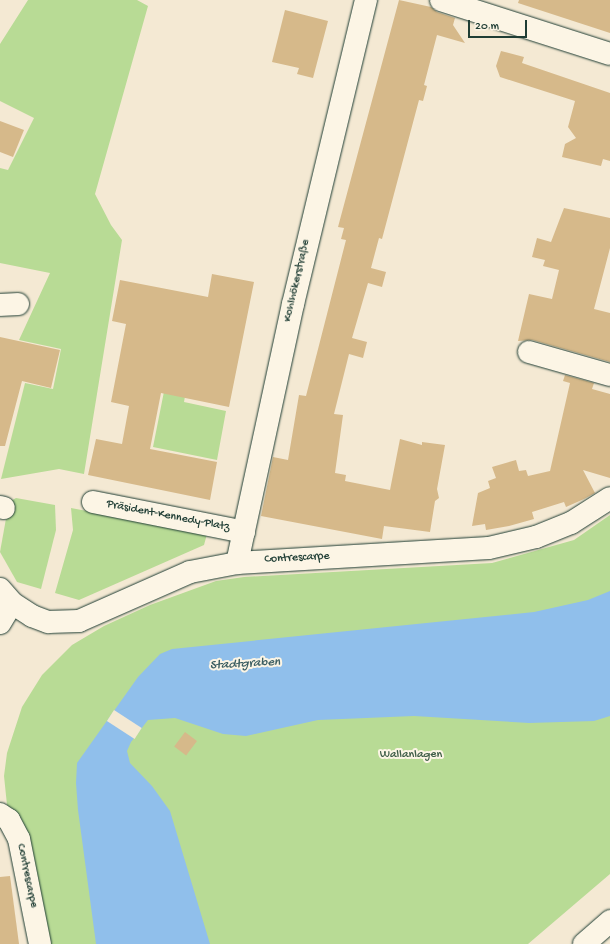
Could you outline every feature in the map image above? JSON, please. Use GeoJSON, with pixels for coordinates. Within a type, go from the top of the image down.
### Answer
{"type":"FeatureCollection","features":[{"type":"Feature","properties":{"kind":"street","name":"Kohlhökerstraße"},"geometry":{"type":"LineString","coordinates":[[237,563],[295,296],[366,0]]}},
{"type":"Feature","properties":{"kind":"street"},"geometry":{"type":"LineString","coordinates":[[442,0],[610,54]]}},
{"type":"Feature","properties":{"kind":"street"},"geometry":{"type":"LineString","coordinates":[[529,352],[610,375]]}},
{"type":"Feature","properties":{"kind":"street","name":"Contrescarpe"},"geometry":{"type":"LineString","coordinates":[[0,623],[6,596],[32,616],[44,620],[63,623],[79,621],[190,572],[237,563],[489,548],[536,537],[571,523],[610,498]]}},
{"type":"Feature","properties":{"kind":"street","name":"Präsident-Kennedy-Platz"},"geometry":{"type":"LineString","coordinates":[[93,502],[244,532]]}},
{"type":"Feature","properties":{"kind":"street","name":"Contrescarpe"},"geometry":{"type":"LineString","coordinates":[[0,814],[9,820],[19,839],[40,944]]}},
{"type":"Feature","properties":{"kind":"street"},"geometry":{"type":"LineString","coordinates":[[584,944],[610,922]]}},
{"type":"Feature","properties":{"kind":"green space"},"geometry":{"type":"Polygon","coordinates":[[[28,0],[137,0],[148,6],[95,194],[111,225],[122,240],[84,474],[59,469],[1,479],[25,383],[53,389],[61,349],[19,340],[50,273],[0,263],[0,168],[8,170],[34,118],[0,101],[0,44],[28,0]]]}},
{"type":"Feature","properties":{"kind":"green space"},"geometry":{"type":"Polygon","coordinates":[[[175,336],[195,340],[184,402],[226,411],[217,460],[153,447],[175,336]]]}},
{"type":"Feature","properties":{"kind":"green space"},"geometry":{"type":"Polygon","coordinates":[[[16,498],[55,505],[56,530],[41,589],[17,582],[0,552],[9,502],[16,498]]]}},
{"type":"Feature","properties":{"kind":"green space"},"geometry":{"type":"Polygon","coordinates":[[[71,508],[207,534],[204,545],[79,600],[55,593],[73,530],[71,508]]]}},
{"type":"Feature","properties":{"kind":"green space","name":"Wallanlagen"},"geometry":{"type":"Polygon","coordinates":[[[610,515],[610,874],[528,944],[47,944],[22,821],[7,805],[4,776],[7,753],[22,707],[42,675],[72,645],[104,626],[150,605],[216,581],[244,577],[492,563],[574,540],[610,515]]]}},
{"type":"Feature","properties":{"kind":"water","name":"Stadtgraben"},"geometry":{"type":"Polygon","coordinates":[[[610,591],[610,716],[594,721],[529,723],[414,716],[318,720],[246,736],[223,734],[175,718],[148,720],[131,742],[127,751],[130,763],[152,786],[170,811],[210,944],[96,944],[78,810],[76,783],[77,763],[138,677],[160,654],[172,649],[534,612],[588,600],[610,591]]]}},
{"type":"Feature","properties":{"kind":"pier"},"geometry":{"type":"Polygon","coordinates":[[[114,710],[142,728],[135,739],[107,721],[114,710]]]}},
{"type":"Feature","properties":{"kind":"building"},"geometry":{"type":"Polygon","coordinates":[[[399,0],[431,7],[437,12],[455,18],[453,25],[465,43],[437,35],[424,85],[427,86],[423,101],[419,100],[382,239],[379,238],[371,268],[386,272],[382,287],[368,283],[352,338],[367,342],[363,358],[349,354],[334,414],[343,415],[335,473],[346,475],[345,481],[390,490],[400,439],[422,445],[422,442],[445,445],[437,489],[439,498],[435,501],[430,532],[384,526],[382,539],[261,516],[273,457],[288,460],[299,395],[306,396],[346,240],[341,239],[344,228],[338,227],[399,0]]]}},
{"type":"Feature","properties":{"kind":"building"},"geometry":{"type":"Polygon","coordinates":[[[519,0],[610,0],[610,33],[518,3],[519,0]]]}},
{"type":"Feature","properties":{"kind":"building"},"geometry":{"type":"Polygon","coordinates":[[[285,10],[328,21],[313,78],[297,74],[299,68],[272,62],[285,10]]]}},
{"type":"Feature","properties":{"kind":"building"},"geometry":{"type":"Polygon","coordinates":[[[501,51],[524,57],[522,63],[610,93],[610,161],[603,159],[601,166],[562,157],[565,144],[576,138],[568,127],[575,101],[500,77],[496,66],[501,51]]]}},
{"type":"Feature","properties":{"kind":"building"},"geometry":{"type":"Polygon","coordinates":[[[0,121],[24,130],[13,157],[0,152],[0,121]]]}},
{"type":"Feature","properties":{"kind":"building"},"geometry":{"type":"Polygon","coordinates":[[[564,208],[610,218],[610,248],[594,309],[610,313],[610,362],[532,340],[518,341],[529,294],[552,299],[559,270],[543,266],[545,260],[532,257],[537,238],[551,242],[564,208]]]}},
{"type":"Feature","properties":{"kind":"building"},"geometry":{"type":"Polygon","coordinates":[[[212,274],[254,282],[229,407],[161,393],[150,449],[217,462],[210,500],[88,475],[96,439],[122,444],[129,406],[111,402],[126,324],[112,321],[120,280],[208,297],[212,274]]]}},
{"type":"Feature","properties":{"kind":"building"},"geometry":{"type":"Polygon","coordinates":[[[0,337],[60,350],[51,388],[22,381],[5,446],[0,446],[0,337]]]}},
{"type":"Feature","properties":{"kind":"building"},"geometry":{"type":"Polygon","coordinates":[[[565,375],[594,383],[592,389],[610,394],[610,478],[583,470],[595,493],[584,499],[566,507],[564,502],[532,512],[534,519],[509,526],[486,530],[485,524],[472,526],[478,493],[490,488],[488,481],[496,478],[492,467],[516,460],[519,471],[526,470],[528,476],[550,471],[570,383],[563,381],[565,375]]]}},
{"type":"Feature","properties":{"kind":"building"},"geometry":{"type":"Polygon","coordinates":[[[185,732],[197,741],[186,755],[174,746],[185,732]]]}},
{"type":"Feature","properties":{"kind":"building"},"geometry":{"type":"Polygon","coordinates":[[[10,876],[19,944],[0,944],[0,877],[10,876]]]}}]}
